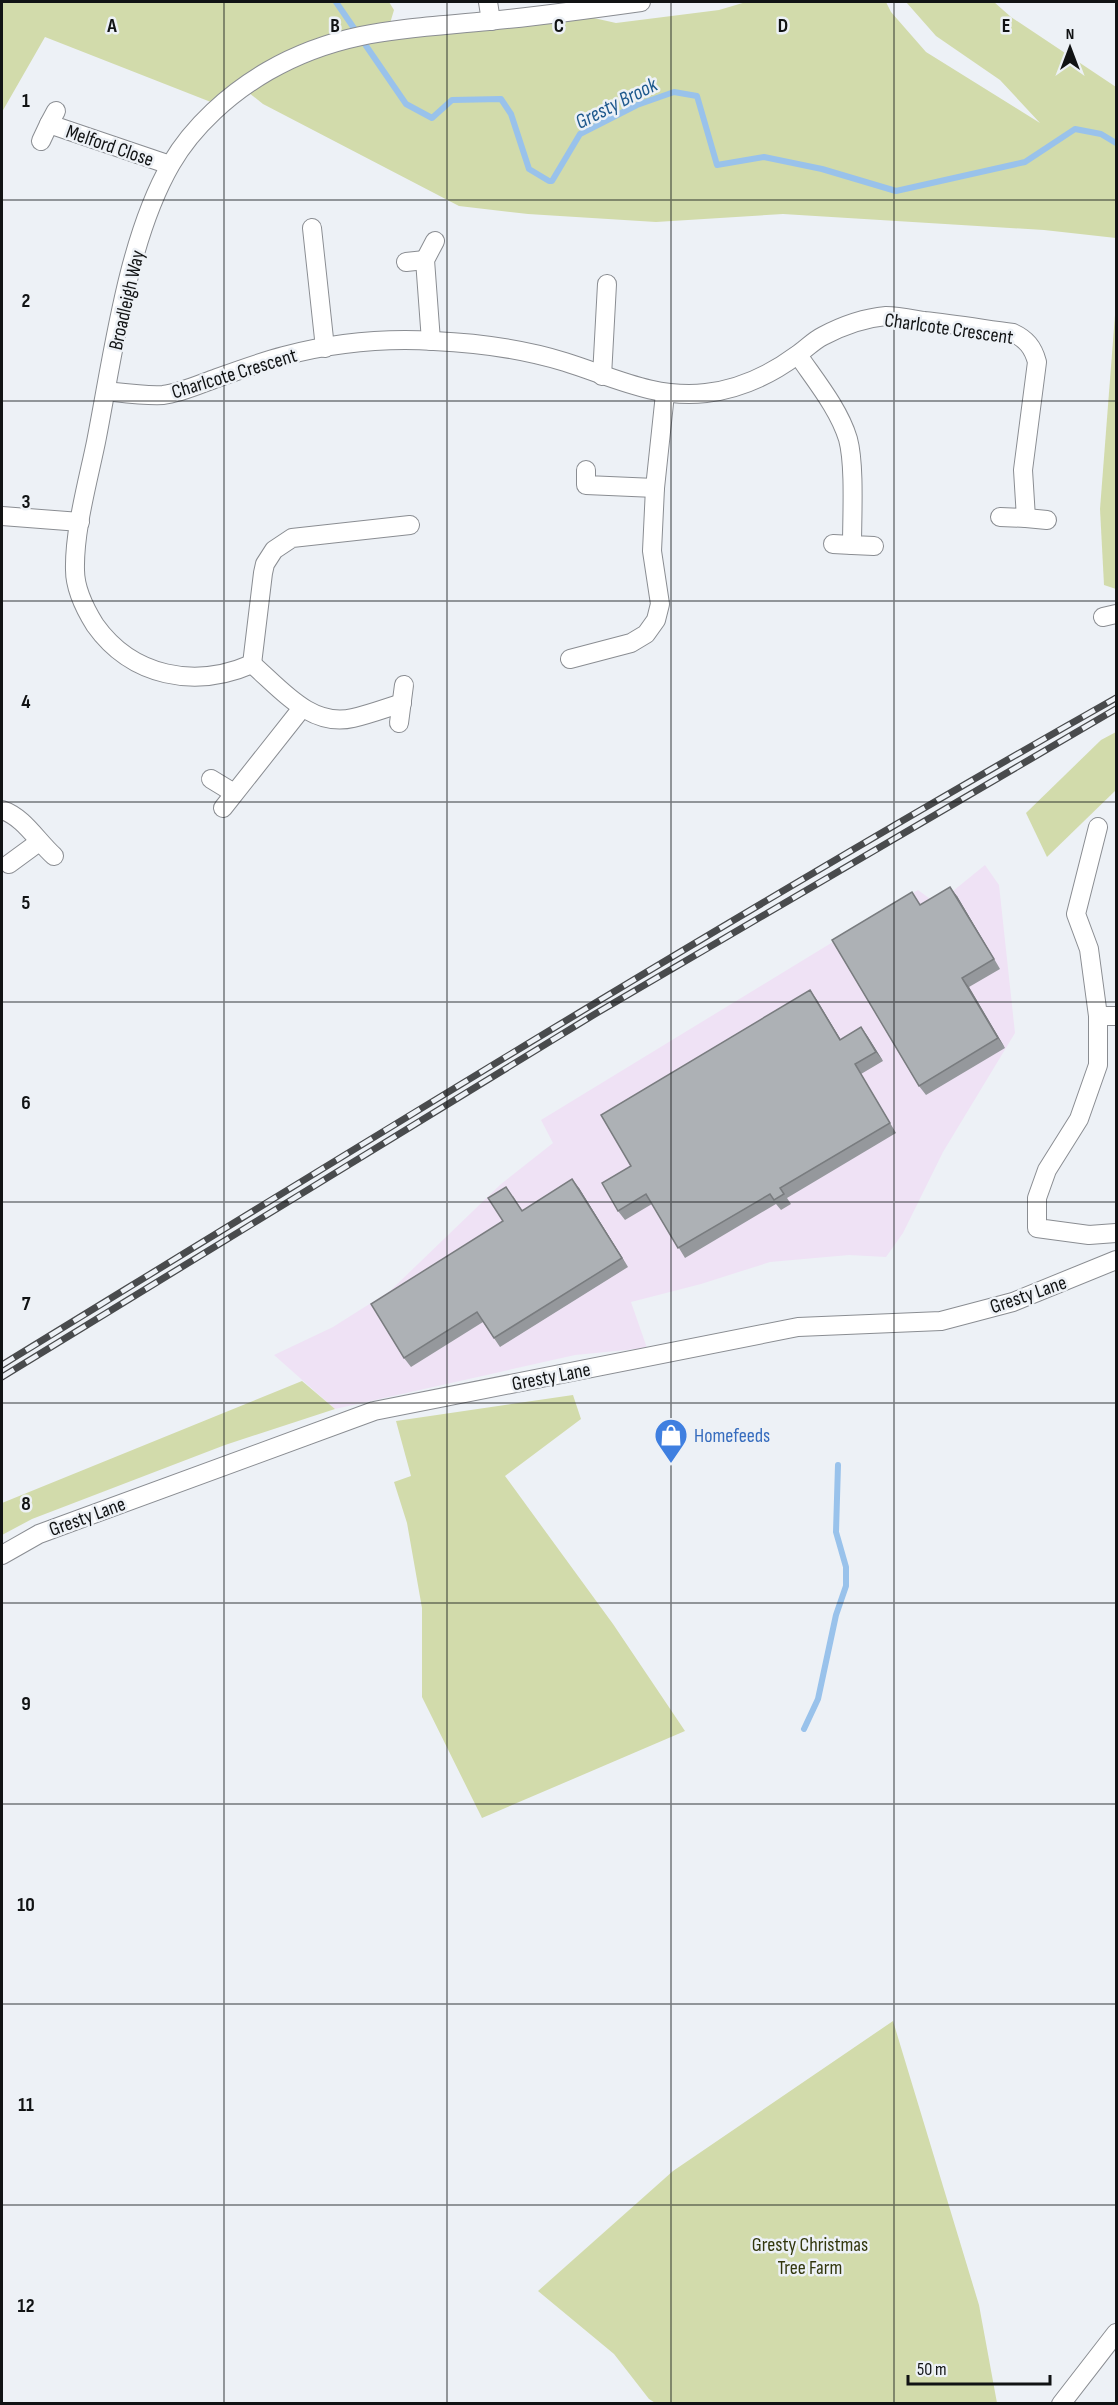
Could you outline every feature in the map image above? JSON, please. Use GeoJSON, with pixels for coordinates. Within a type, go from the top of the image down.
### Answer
{"type":"FeatureCollection","features":[{"type":"Feature","properties":{"kind":"street"},"geometry":{"type":"LineString","coordinates":[[488,2],[491,21]]}},
{"type":"Feature","properties":{"kind":"street","name":"Broadleigh Way"},"geometry":{"type":"LineString","coordinates":[[252,664],[216,676],[178,677],[142,665],[112,645],[91,618],[78,587],[75,570],[80,522],[138,244],[151,205],[170,165],[200,126],[243,87],[288,60],[337,40],[363,34],[641,2]]}},
{"type":"Feature","properties":{"kind":"street","name":"Melford Close"},"geometry":{"type":"LineString","coordinates":[[40,141],[53,118],[170,165]]}},
{"type":"Feature","properties":{"kind":"street"},"geometry":{"type":"LineString","coordinates":[[312,228],[325,348]]}},
{"type":"Feature","properties":{"kind":"street"},"geometry":{"type":"LineString","coordinates":[[431,340],[425,260],[435,241]]}},
{"type":"Feature","properties":{"kind":"street"},"geometry":{"type":"LineString","coordinates":[[406,262],[425,260]]}},
{"type":"Feature","properties":{"kind":"street"},"geometry":{"type":"LineString","coordinates":[[602,376],[606,284]]}},
{"type":"Feature","properties":{"kind":"street","name":"Charlcote Crescent"},"geometry":{"type":"LineString","coordinates":[[106,391],[163,394],[191,388],[250,366],[325,348],[360,343],[431,340],[532,354],[566,362],[602,376],[665,394],[709,393],[765,376],[798,355],[820,337],[869,319],[888,316],[964,326],[1020,336],[1032,347],[1037,362],[1023,470],[1026,518]]}},
{"type":"Feature","properties":{"kind":"street"},"geometry":{"type":"LineString","coordinates":[[798,355],[834,410],[848,439],[852,545]]}},
{"type":"Feature","properties":{"kind":"street"},"geometry":{"type":"LineString","coordinates":[[570,659],[631,643],[646,633],[656,620],[660,604],[652,551],[655,488],[665,394]]}},
{"type":"Feature","properties":{"kind":"street"},"geometry":{"type":"LineString","coordinates":[[586,484],[655,488]]}},
{"type":"Feature","properties":{"kind":"street"},"geometry":{"type":"LineString","coordinates":[[2,516],[80,522]]}},
{"type":"Feature","properties":{"kind":"street"},"geometry":{"type":"LineString","coordinates":[[1000,517],[1047,520]]}},
{"type":"Feature","properties":{"kind":"street"},"geometry":{"type":"LineString","coordinates":[[399,723],[403,694],[342,720],[321,717],[302,708],[252,664],[263,573],[274,550],[292,538],[410,525]]}},
{"type":"Feature","properties":{"kind":"street"},"geometry":{"type":"LineString","coordinates":[[832,544],[874,546]]}},
{"type":"Feature","properties":{"kind":"street"},"geometry":{"type":"LineString","coordinates":[[210,779],[228,800],[302,708]]}},
{"type":"Feature","properties":{"kind":"street"},"geometry":{"type":"LineString","coordinates":[[2,810],[23,823],[54,856]]}},
{"type":"Feature","properties":{"kind":"street"},"geometry":{"type":"LineString","coordinates":[[1098,827],[1076,914],[1089,949],[1107,1016],[1098,1065],[1079,1119],[1047,1170],[1038,1198],[1037,1228],[1089,1235],[1116,1233]]}},
{"type":"Feature","properties":{"kind":"street"},"geometry":{"type":"LineString","coordinates":[[9,864],[39,842]]}},
{"type":"Feature","properties":{"kind":"street","name":"Gresty Lane"},"geometry":{"type":"LineString","coordinates":[[2,1555],[39,1534],[374,1411],[798,1327],[941,1321],[1013,1302],[1116,1260]]}},
{"type":"Feature","properties":{"kind":"street"},"geometry":{"type":"LineString","coordinates":[[1061,2403],[1116,2333]]}},
{"type":"Feature","properties":{"kind":"shaded area"},"geometry":{"type":"Polygon","coordinates":[[[985,865],[999,885],[1015,1033],[943,1152],[903,1233],[886,1257],[849,1255],[770,1262],[701,1284],[631,1302],[647,1348],[575,1355],[335,1409],[274,1355],[333,1327],[390,1291],[501,1184],[553,1143],[541,1120],[918,890],[937,904],[985,865]]]}},
{"type":"Feature","properties":{"kind":"green space"},"geometry":{"type":"Polygon","coordinates":[[[2,2],[389,2],[394,10],[388,30],[567,12],[616,23],[719,10],[746,2],[886,2],[891,12],[926,52],[1040,123],[1000,80],[936,36],[906,2],[994,2],[1011,17],[1116,87],[1116,238],[1044,230],[783,214],[656,222],[528,214],[459,206],[263,104],[243,88],[221,106],[45,37],[2,112],[2,2]]]}},
{"type":"Feature","properties":{"kind":"green space"},"geometry":{"type":"Polygon","coordinates":[[[1116,302],[1116,589],[1104,585],[1100,509],[1116,302]]]}},
{"type":"Feature","properties":{"kind":"green space"},"geometry":{"type":"Polygon","coordinates":[[[1116,732],[1116,790],[1047,857],[1026,813],[1101,740],[1116,732]]]}},
{"type":"Feature","properties":{"kind":"green space"},"geometry":{"type":"Polygon","coordinates":[[[302,1381],[335,1409],[225,1445],[32,1519],[2,1535],[2,1503],[302,1381]]]}},
{"type":"Feature","properties":{"kind":"green space"},"geometry":{"type":"Polygon","coordinates":[[[573,1395],[581,1419],[505,1476],[613,1624],[685,1731],[482,1818],[422,1697],[422,1608],[407,1523],[394,1482],[411,1476],[396,1421],[573,1395]]]}},
{"type":"Feature","properties":{"kind":"green space","name":"Gresty Christmas Tree Farm"},"geometry":{"type":"Polygon","coordinates":[[[893,2021],[979,2305],[997,2403],[657,2404],[649,2399],[614,2354],[538,2291],[673,2171],[893,2021]]]}},
{"type":"Feature","properties":{"kind":"building"},"geometry":{"type":"Polygon","coordinates":[[[950,887],[994,959],[962,978],[998,1038],[919,1086],[832,940],[912,892],[920,905],[950,887]]]}},
{"type":"Feature","properties":{"kind":"building"},"geometry":{"type":"Polygon","coordinates":[[[810,990],[840,1040],[861,1027],[876,1052],[855,1064],[890,1123],[780,1188],[784,1194],[774,1200],[770,1194],[678,1248],[646,1194],[618,1211],[602,1183],[631,1166],[601,1115],[810,990]]]}},
{"type":"Feature","properties":{"kind":"building"},"geometry":{"type":"Polygon","coordinates":[[[572,1179],[622,1258],[494,1338],[477,1312],[404,1358],[371,1304],[503,1221],[488,1198],[506,1187],[522,1211],[572,1179]]]}},
{"type":"Feature","properties":{"kind":"waterway","name":"Gresty Brook"},"geometry":{"type":"LineString","coordinates":[[336,2],[406,104],[432,118],[452,100],[501,99],[511,114],[529,169],[549,181],[552,181],[580,134],[637,105],[674,92],[697,96],[717,165],[764,157],[822,169],[896,191],[1025,162],[1075,129],[1101,134],[1116,143]]}},
{"type":"Feature","properties":{"kind":"waterway"},"geometry":{"type":"LineString","coordinates":[[804,1729],[818,1699],[836,1615],[846,1586],[846,1567],[836,1532],[838,1465]]}},
{"type":"Feature","properties":{"kind":"railway"},"geometry":{"type":"LineString","coordinates":[[2,1365],[695,943],[1116,698]]}},
{"type":"Feature","properties":{"kind":"railway"},"geometry":{"type":"LineString","coordinates":[[2,1377],[595,1014],[1116,709]]}},
{"type":"Feature","properties":{"kind":"place","name":"Homefeeds"},"geometry":{"type":"Point","coordinates":[671,1464]}}]}
